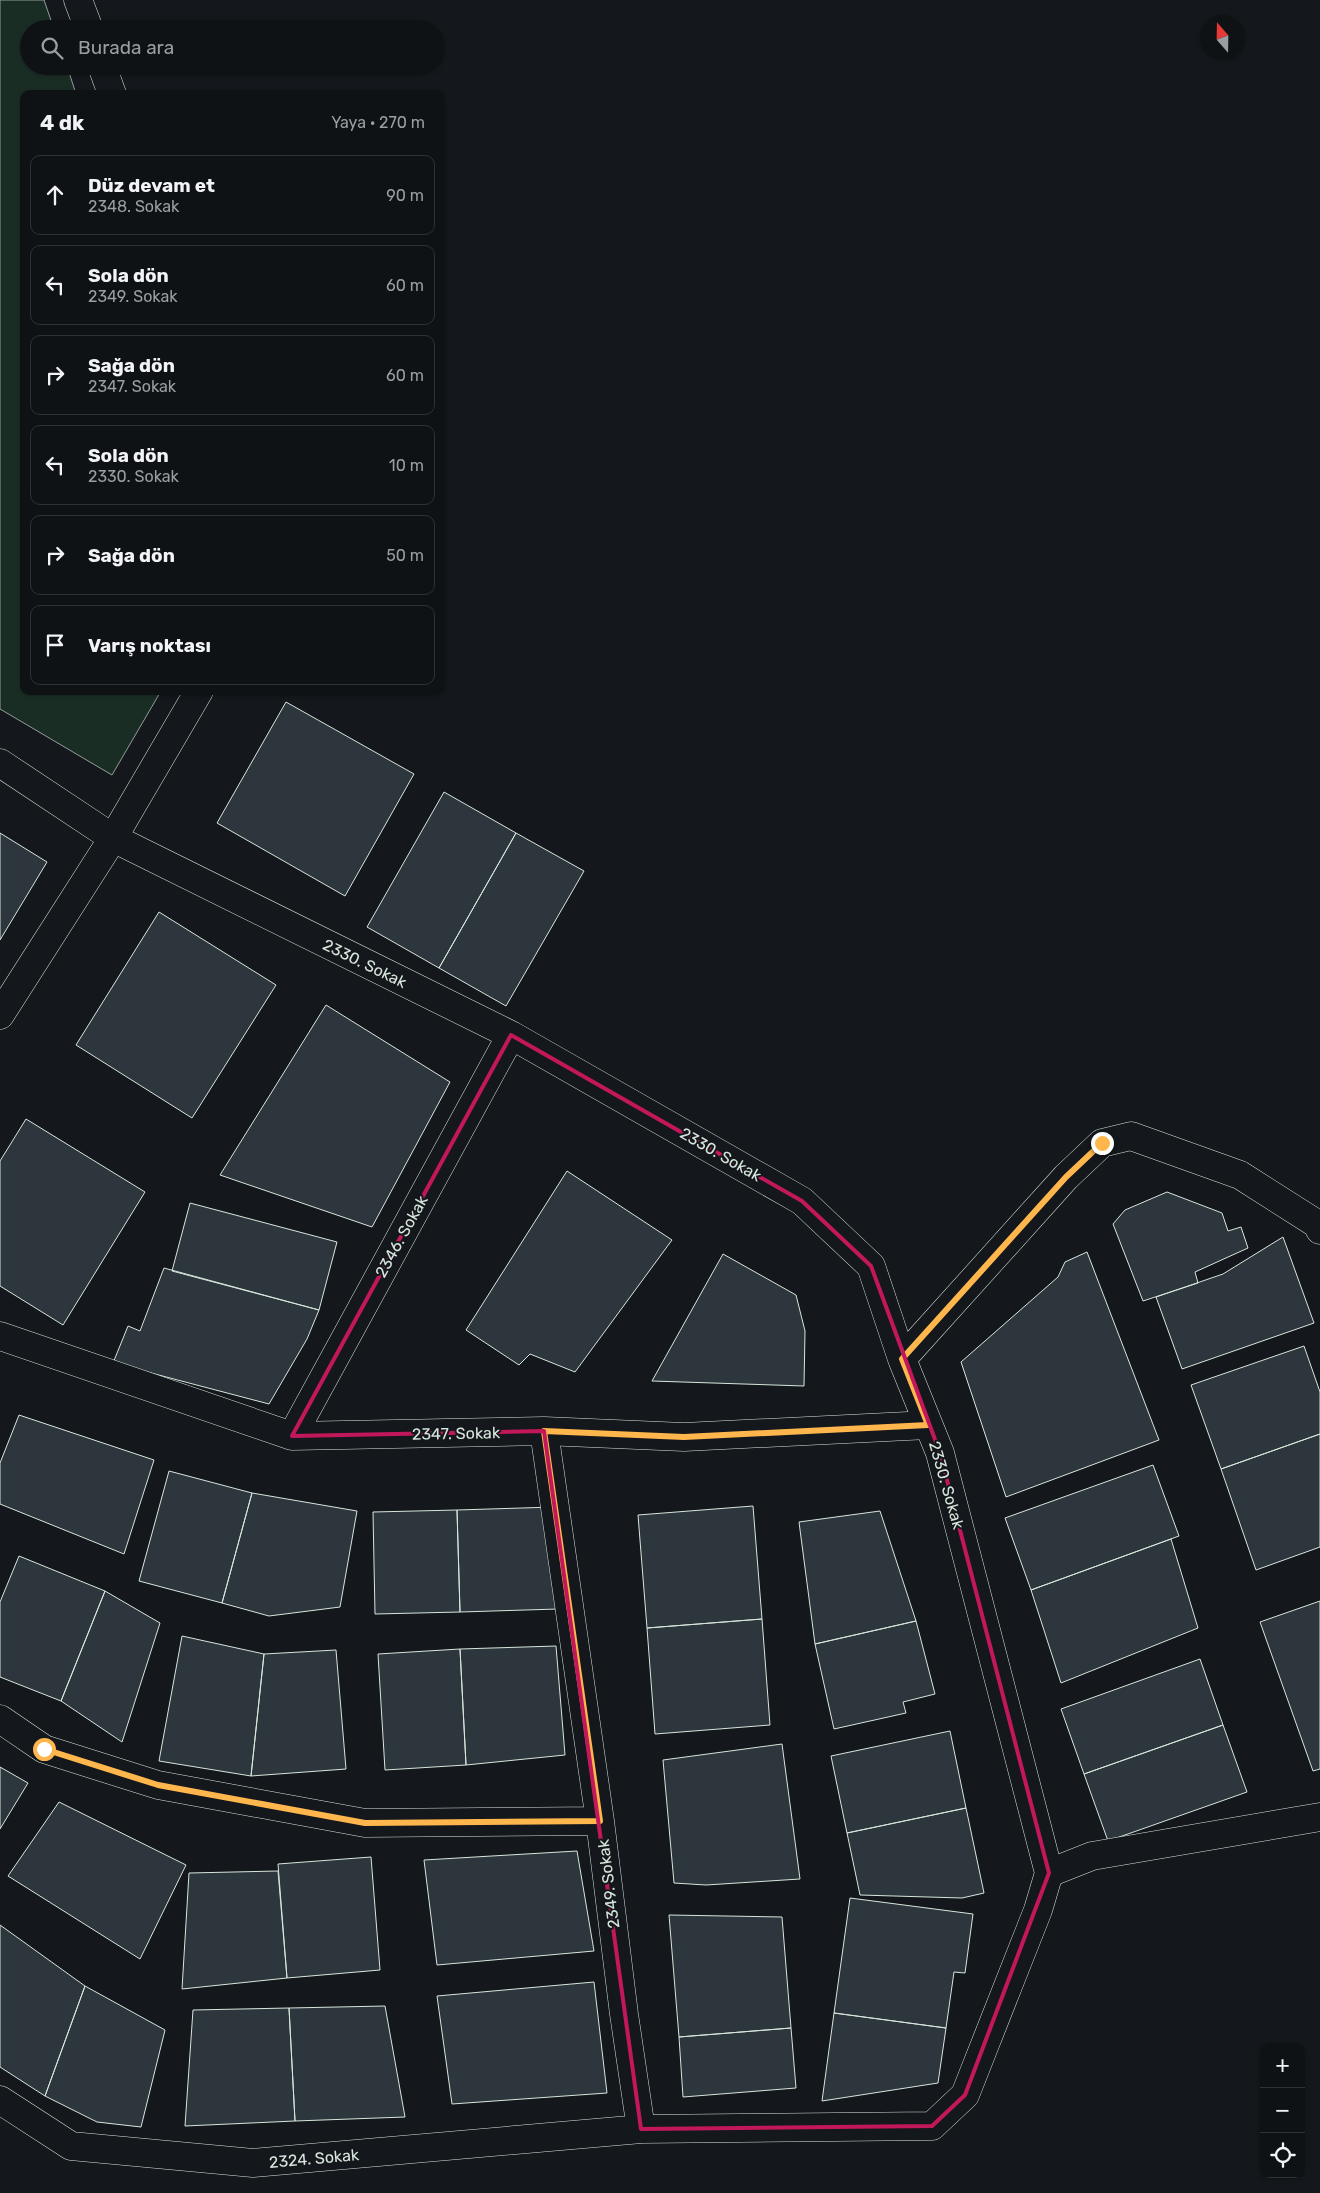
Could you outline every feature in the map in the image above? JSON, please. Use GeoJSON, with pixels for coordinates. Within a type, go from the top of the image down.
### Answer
{"type":"FeatureCollection","features":[{"type":"Feature","properties":{"kind":"street"},"geometry":{"type":"LineString","coordinates":[[78,0],[86,20]]}},
{"type":"Feature","properties":{"kind":"street"},"geometry":{"type":"LineString","coordinates":[[105,75],[111,90]]}},
{"type":"Feature","properties":{"kind":"street"},"geometry":{"type":"LineString","coordinates":[[0,1015],[113,838],[197,695]]}},
{"type":"Feature","properties":{"kind":"street","name":"2330. Sokak"},"geometry":{"type":"LineString","coordinates":[[0,764],[113,838],[511,1035],[802,1201],[871,1266],[902,1359],[940,1453],[1049,1873]]}},
{"type":"Feature","properties":{"kind":"street","name":"2346. Sokak"},"geometry":{"type":"LineString","coordinates":[[292,1436],[511,1035]]}},
{"type":"Feature","properties":{"kind":"street"},"geometry":{"type":"LineString","coordinates":[[902,1359],[1066,1177],[1102,1143],[1131,1136],[1240,1175],[1317,1224],[1320,1230]]}},
{"type":"Feature","properties":{"kind":"street","name":"2347. Sokak"},"geometry":{"type":"LineString","coordinates":[[0,1336],[292,1436],[544,1431],[684,1437],[928,1425]]}},
{"type":"Feature","properties":{"kind":"street","name":"2349. Sokak"},"geometry":{"type":"LineString","coordinates":[[544,1431],[600,1821],[624,2014],[641,2129]]}},
{"type":"Feature","properties":{"kind":"street"},"geometry":{"type":"LineString","coordinates":[[0,1719],[44,1749],[158,1785],[365,1823],[600,1821]]}},
{"type":"Feature","properties":{"kind":"street"},"geometry":{"type":"LineString","coordinates":[[1049,1873],[1092,1856],[1320,1816]]}},
{"type":"Feature","properties":{"kind":"street","name":"2324. Sokak"},"geometry":{"type":"LineString","coordinates":[[0,2100],[71,2146],[253,2163],[641,2129],[932,2126],[965,2095],[1038,1910],[1049,1873]]}},
{"type":"Feature","properties":{"kind":"highlighted area"},"geometry":{"type":"Polygon","coordinates":[[[511,1035],[802,1201],[871,1266],[940,1453],[1049,1873],[965,2095],[932,2126],[641,2129],[544,1431],[292,1436],[511,1035]]]}},
{"type":"Feature","properties":{"kind":"green space"},"geometry":{"type":"Polygon","coordinates":[[[0,0],[44,0],[51,20],[20,20],[20,75],[70,75],[75,90],[20,90],[20,695],[159,695],[112,775],[0,709],[0,0]]]}},
{"type":"Feature","properties":{"kind":"building"},"geometry":{"type":"Polygon","coordinates":[[[286,702],[414,774],[345,896],[217,823],[286,702]]]}},
{"type":"Feature","properties":{"kind":"building"},"geometry":{"type":"Polygon","coordinates":[[[444,792],[516,833],[439,968],[367,927],[444,792]]]}},
{"type":"Feature","properties":{"kind":"building"},"geometry":{"type":"Polygon","coordinates":[[[0,833],[47,862],[0,940],[0,833]]]}},
{"type":"Feature","properties":{"kind":"building"},"geometry":{"type":"Polygon","coordinates":[[[516,833],[584,871],[506,1006],[439,968],[516,833]]]}},
{"type":"Feature","properties":{"kind":"building"},"geometry":{"type":"Polygon","coordinates":[[[159,912],[276,985],[192,1118],[76,1045],[159,912]]]}},
{"type":"Feature","properties":{"kind":"building"},"geometry":{"type":"Polygon","coordinates":[[[326,1005],[450,1082],[372,1227],[220,1175],[326,1005]]]}},
{"type":"Feature","properties":{"kind":"building"},"geometry":{"type":"Polygon","coordinates":[[[26,1119],[145,1192],[63,1325],[0,1286],[0,1161],[26,1119]]]}},
{"type":"Feature","properties":{"kind":"building"},"geometry":{"type":"Polygon","coordinates":[[[567,1171],[672,1240],[575,1372],[530,1354],[519,1365],[466,1330],[567,1171]]]}},
{"type":"Feature","properties":{"kind":"building"},"geometry":{"type":"Polygon","coordinates":[[[1167,1192],[1222,1213],[1228,1231],[1241,1227],[1248,1248],[1195,1272],[1198,1283],[1143,1301],[1113,1224],[1125,1210],[1167,1192]]]}},
{"type":"Feature","properties":{"kind":"building"},"geometry":{"type":"Polygon","coordinates":[[[190,1203],[337,1242],[319,1310],[172,1271],[190,1203]]]}},
{"type":"Feature","properties":{"kind":"building"},"geometry":{"type":"Polygon","coordinates":[[[1283,1237],[1314,1323],[1182,1369],[1156,1297],[1223,1274],[1283,1237]]]}},
{"type":"Feature","properties":{"kind":"building"},"geometry":{"type":"Polygon","coordinates":[[[1087,1252],[1159,1440],[1006,1497],[961,1362],[1058,1277],[1065,1262],[1087,1252]]]}},
{"type":"Feature","properties":{"kind":"building"},"geometry":{"type":"Polygon","coordinates":[[[723,1254],[796,1295],[805,1331],[804,1386],[652,1381],[723,1254]]]}},
{"type":"Feature","properties":{"kind":"building"},"geometry":{"type":"Polygon","coordinates":[[[164,1268],[319,1310],[307,1339],[269,1404],[113,1363],[128,1326],[140,1331],[164,1268]]]}},
{"type":"Feature","properties":{"kind":"building"},"geometry":{"type":"Polygon","coordinates":[[[1304,1346],[1320,1392],[1320,1434],[1221,1469],[1191,1385],[1304,1346]]]}},
{"type":"Feature","properties":{"kind":"building"},"geometry":{"type":"Polygon","coordinates":[[[19,1415],[154,1460],[124,1554],[0,1504],[0,1463],[19,1415]]]}},
{"type":"Feature","properties":{"kind":"building"},"geometry":{"type":"Polygon","coordinates":[[[1320,1434],[1320,1547],[1256,1570],[1221,1469],[1320,1434]]]}},
{"type":"Feature","properties":{"kind":"building"},"geometry":{"type":"Polygon","coordinates":[[[1153,1465],[1179,1536],[1031,1590],[1005,1518],[1153,1465]]]}},
{"type":"Feature","properties":{"kind":"building"},"geometry":{"type":"Polygon","coordinates":[[[169,1471],[252,1493],[222,1603],[139,1581],[169,1471]]]}},
{"type":"Feature","properties":{"kind":"building"},"geometry":{"type":"Polygon","coordinates":[[[252,1493],[357,1511],[340,1607],[269,1616],[222,1603],[252,1493]]]}},
{"type":"Feature","properties":{"kind":"building"},"geometry":{"type":"Polygon","coordinates":[[[753,1506],[762,1619],[647,1628],[638,1515],[753,1506]]]}},
{"type":"Feature","properties":{"kind":"building"},"geometry":{"type":"Polygon","coordinates":[[[554,1507],[558,1609],[460,1612],[457,1510],[554,1507]]]}},
{"type":"Feature","properties":{"kind":"building"},"geometry":{"type":"Polygon","coordinates":[[[457,1510],[460,1612],[375,1614],[373,1512],[457,1510]]]}},
{"type":"Feature","properties":{"kind":"building"},"geometry":{"type":"Polygon","coordinates":[[[880,1511],[916,1621],[815,1644],[799,1522],[880,1511]]]}},
{"type":"Feature","properties":{"kind":"building"},"geometry":{"type":"Polygon","coordinates":[[[1171,1539],[1198,1628],[1061,1683],[1031,1590],[1171,1539]]]}},
{"type":"Feature","properties":{"kind":"building"},"geometry":{"type":"Polygon","coordinates":[[[19,1556],[105,1591],[61,1701],[0,1677],[0,1602],[19,1556]]]}},
{"type":"Feature","properties":{"kind":"building"},"geometry":{"type":"Polygon","coordinates":[[[105,1591],[160,1623],[122,1742],[61,1701],[105,1591]]]}},
{"type":"Feature","properties":{"kind":"building"},"geometry":{"type":"Polygon","coordinates":[[[1320,1601],[1320,1769],[1313,1771],[1260,1622],[1320,1601]]]}},
{"type":"Feature","properties":{"kind":"building"},"geometry":{"type":"Polygon","coordinates":[[[762,1619],[770,1725],[655,1734],[647,1628],[762,1619]]]}},
{"type":"Feature","properties":{"kind":"building"},"geometry":{"type":"Polygon","coordinates":[[[916,1621],[935,1694],[903,1702],[906,1713],[834,1729],[815,1644],[916,1621]]]}},
{"type":"Feature","properties":{"kind":"building"},"geometry":{"type":"Polygon","coordinates":[[[182,1636],[264,1654],[251,1776],[159,1761],[182,1636]]]}},
{"type":"Feature","properties":{"kind":"building"},"geometry":{"type":"Polygon","coordinates":[[[556,1646],[565,1755],[466,1765],[460,1649],[556,1646]]]}},
{"type":"Feature","properties":{"kind":"building"},"geometry":{"type":"Polygon","coordinates":[[[460,1649],[466,1765],[385,1770],[378,1654],[460,1649]]]}},
{"type":"Feature","properties":{"kind":"building"},"geometry":{"type":"Polygon","coordinates":[[[336,1650],[346,1769],[251,1776],[264,1654],[336,1650]]]}},
{"type":"Feature","properties":{"kind":"building"},"geometry":{"type":"Polygon","coordinates":[[[1200,1659],[1223,1725],[1084,1774],[1061,1709],[1200,1659]]]}},
{"type":"Feature","properties":{"kind":"building"},"geometry":{"type":"Polygon","coordinates":[[[1223,1725],[1247,1792],[1108,1841],[1084,1774],[1223,1725]]]}},
{"type":"Feature","properties":{"kind":"building"},"geometry":{"type":"Polygon","coordinates":[[[950,1731],[966,1808],[847,1833],[831,1756],[950,1731]]]}},
{"type":"Feature","properties":{"kind":"building"},"geometry":{"type":"Polygon","coordinates":[[[782,1744],[800,1879],[706,1885],[674,1883],[663,1760],[782,1744]]]}},
{"type":"Feature","properties":{"kind":"building"},"geometry":{"type":"Polygon","coordinates":[[[0,1767],[28,1783],[0,1829],[0,1767]]]}},
{"type":"Feature","properties":{"kind":"building"},"geometry":{"type":"Polygon","coordinates":[[[59,1802],[186,1865],[140,1959],[8,1876],[59,1802]]]}},
{"type":"Feature","properties":{"kind":"building"},"geometry":{"type":"Polygon","coordinates":[[[966,1808],[984,1893],[962,1898],[860,1895],[847,1833],[966,1808]]]}},
{"type":"Feature","properties":{"kind":"building"},"geometry":{"type":"Polygon","coordinates":[[[577,1851],[594,1951],[437,1965],[424,1860],[577,1851]]]}},
{"type":"Feature","properties":{"kind":"building"},"geometry":{"type":"Polygon","coordinates":[[[371,1857],[380,1970],[287,1978],[278,1864],[371,1857]]]}},
{"type":"Feature","properties":{"kind":"building"},"geometry":{"type":"Polygon","coordinates":[[[278,1871],[287,1978],[182,1989],[189,1873],[278,1871]]]}},
{"type":"Feature","properties":{"kind":"building"},"geometry":{"type":"Polygon","coordinates":[[[850,1898],[973,1914],[965,1973],[954,1972],[946,2028],[834,2013],[850,1898]]]}},
{"type":"Feature","properties":{"kind":"building"},"geometry":{"type":"Polygon","coordinates":[[[669,1915],[782,1917],[791,2028],[679,2037],[669,1915]]]}},
{"type":"Feature","properties":{"kind":"building"},"geometry":{"type":"Polygon","coordinates":[[[0,1925],[85,1986],[45,2096],[0,2067],[0,1925]]]}},
{"type":"Feature","properties":{"kind":"building"},"geometry":{"type":"Polygon","coordinates":[[[594,1982],[607,2093],[452,2104],[437,1996],[594,1982]]]}},
{"type":"Feature","properties":{"kind":"building"},"geometry":{"type":"Polygon","coordinates":[[[85,1986],[165,2030],[141,2127],[97,2122],[45,2096],[85,1986]]]}},
{"type":"Feature","properties":{"kind":"building"},"geometry":{"type":"Polygon","coordinates":[[[385,2006],[405,2117],[295,2121],[289,2008],[385,2006]]]}},
{"type":"Feature","properties":{"kind":"building"},"geometry":{"type":"Polygon","coordinates":[[[289,2008],[295,2121],[185,2126],[193,2010],[289,2008]]]}},
{"type":"Feature","properties":{"kind":"building"},"geometry":{"type":"Polygon","coordinates":[[[834,2013],[946,2028],[938,2083],[822,2101],[834,2013]]]}},
{"type":"Feature","properties":{"kind":"building"},"geometry":{"type":"Polygon","coordinates":[[[791,2028],[796,2088],[683,2097],[679,2037],[791,2028]]]}},
{"type":"Feature","properties":{"kind":"route"},"geometry":{"type":"LineString","coordinates":[[44,1749],[158,1785],[365,1823],[600,1821],[544,1431],[684,1437],[928,1425],[902,1359],[1066,1177],[1102,1143]]}}]}
